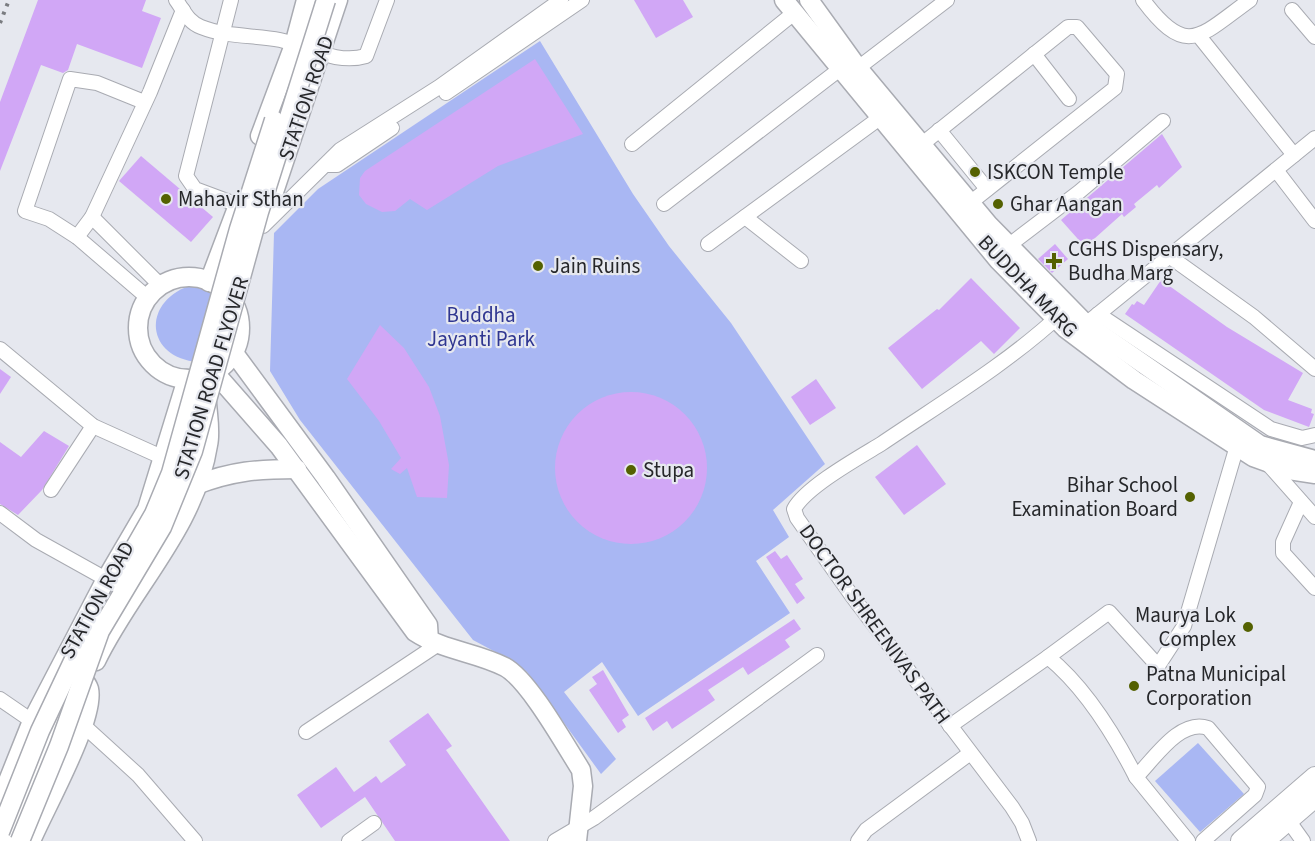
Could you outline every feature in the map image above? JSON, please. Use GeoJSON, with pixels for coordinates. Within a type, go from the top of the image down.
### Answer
{"type":"FeatureCollection","features":[{"type":"Feature","properties":{"kind":"highway"},"geometry":{"type":"LineString","coordinates":[[1278,829],[1315,777]]}},
{"type":"Feature","properties":{"kind":"highway"},"geometry":{"type":"LineString","coordinates":[[1241,841],[1278,829],[1315,797]]}},
{"type":"Feature","properties":{"kind":"main road"},"geometry":{"type":"LineString","coordinates":[[209,282],[294,45],[306,0]]}},
{"type":"Feature","properties":{"kind":"main road","name":"STATION ROAD FLYOVER"},"geometry":{"type":"LineString","coordinates":[[0,832],[69,668],[93,619],[144,533],[171,473],[239,229],[315,0]]}},
{"type":"Feature","properties":{"kind":"main road","name":"STATION ROAD FLYOVER"},"geometry":{"type":"LineString","coordinates":[[33,839],[59,746],[100,631],[162,527],[193,451],[259,212],[326,0]]}},
{"type":"Feature","properties":{"kind":"main road","name":"STATION ROAD"},"geometry":{"type":"LineString","coordinates":[[226,293],[262,226],[322,54],[338,0]]}},
{"type":"Feature","properties":{"kind":"main road","name":"BUDDHA MARG"},"geometry":{"type":"LineString","coordinates":[[800,7],[849,68],[921,145],[1008,246],[1061,313],[1092,319],[1268,464],[1315,474]]}},
{"type":"Feature","properties":{"kind":"main road","name":"BUDDHA MARG"},"geometry":{"type":"LineString","coordinates":[[849,68],[881,117],[999,261],[1061,313],[1134,380],[1239,440],[1307,458]]}},
{"type":"Feature","properties":{"kind":"main road"},"geometry":{"type":"LineString","coordinates":[[195,278],[209,282],[226,293],[239,319],[239,336],[234,353],[202,376],[170,376],[153,364],[143,350],[138,333],[140,315],[155,292],[177,279],[195,278]]}},
{"type":"Feature","properties":{"kind":"main road"},"geometry":{"type":"LineString","coordinates":[[234,353],[326,478],[428,625],[433,643]]}},
{"type":"Feature","properties":{"kind":"main road"},"geometry":{"type":"LineString","coordinates":[[202,376],[297,469],[415,633],[433,643],[495,663],[517,676],[581,770],[583,786],[578,834]]}},
{"type":"Feature","properties":{"kind":"main road"},"geometry":{"type":"LineString","coordinates":[[10,841],[56,729],[86,682],[117,622],[176,532],[196,485],[209,442],[202,376]]}},
{"type":"Feature","properties":{"kind":"main road","name":"STATION ROAD"},"geometry":{"type":"LineString","coordinates":[[33,839],[84,725],[90,692],[86,682],[60,666],[147,508],[164,458],[202,376]]}},
{"type":"Feature","properties":{"kind":"main road"},"geometry":{"type":"LineString","coordinates":[[196,485],[226,473],[297,469]]}},
{"type":"Feature","properties":{"kind":"main road"},"geometry":{"type":"LineString","coordinates":[[0,801],[32,721],[60,666]]}},
{"type":"Feature","properties":{"kind":"street"},"geometry":{"type":"LineString","coordinates":[[231,0],[186,176],[195,189],[238,205]]}},
{"type":"Feature","properties":{"kind":"street"},"geometry":{"type":"LineString","coordinates":[[180,5],[194,23],[224,33],[276,40],[322,54],[355,59],[366,56],[387,0]]}},
{"type":"Feature","properties":{"kind":"street"},"geometry":{"type":"LineString","coordinates":[[497,52],[561,0]]}},
{"type":"Feature","properties":{"kind":"street"},"geometry":{"type":"LineString","coordinates":[[262,226],[340,150],[582,0]]}},
{"type":"Feature","properties":{"kind":"street"},"geometry":{"type":"LineString","coordinates":[[664,204],[849,68],[947,0]]}},
{"type":"Feature","properties":{"kind":"street"},"geometry":{"type":"LineString","coordinates":[[1143,0],[1158,20],[1173,33],[1186,37],[1199,36],[1250,0]]}},
{"type":"Feature","properties":{"kind":"street"},"geometry":{"type":"LineString","coordinates":[[77,237],[92,217],[144,102],[180,5]]}},
{"type":"Feature","properties":{"kind":"street"},"geometry":{"type":"LineString","coordinates":[[632,144],[800,7]]}},
{"type":"Feature","properties":{"kind":"street"},"geometry":{"type":"LineString","coordinates":[[1292,10],[1315,38]]}},
{"type":"Feature","properties":{"kind":"street"},"geometry":{"type":"LineString","coordinates":[[921,145],[1068,27],[1077,27],[1117,74],[1115,88],[970,203]]}},
{"type":"Feature","properties":{"kind":"street"},"geometry":{"type":"LineString","coordinates":[[1199,36],[1294,155]]}},
{"type":"Feature","properties":{"kind":"street"},"geometry":{"type":"LineString","coordinates":[[1034,54],[1069,99]]}},
{"type":"Feature","properties":{"kind":"street"},"geometry":{"type":"LineString","coordinates":[[144,102],[97,83],[73,77],[68,81],[25,212],[49,219],[155,292]]}},
{"type":"Feature","properties":{"kind":"street"},"geometry":{"type":"LineString","coordinates":[[708,244],[881,117]]}},
{"type":"Feature","properties":{"kind":"street"},"geometry":{"type":"LineString","coordinates":[[1008,246],[1079,192],[1163,121]]}},
{"type":"Feature","properties":{"kind":"street"},"geometry":{"type":"LineString","coordinates":[[939,130],[987,189]]}},
{"type":"Feature","properties":{"kind":"street"},"geometry":{"type":"LineString","coordinates":[[1307,458],[1309,437],[1270,429],[1092,319],[1315,138]]}},
{"type":"Feature","properties":{"kind":"street"},"geometry":{"type":"LineString","coordinates":[[945,174],[963,159]]}},
{"type":"Feature","properties":{"kind":"street"},"geometry":{"type":"LineString","coordinates":[[1276,170],[1315,221]]}},
{"type":"Feature","properties":{"kind":"street"},"geometry":{"type":"LineString","coordinates":[[92,217],[155,292]]}},
{"type":"Feature","properties":{"kind":"street"},"geometry":{"type":"LineString","coordinates":[[745,217],[801,261]]}},
{"type":"Feature","properties":{"kind":"street"},"geometry":{"type":"LineString","coordinates":[[1169,256],[1254,317],[1315,369]]}},
{"type":"Feature","properties":{"kind":"street","name":"DOCTOR SHREENIVAS PATH"},"geometry":{"type":"LineString","coordinates":[[1029,841],[1023,823],[1012,807],[969,754],[847,590],[797,518],[794,508],[798,501],[834,475],[1011,357],[1061,313]]}},
{"type":"Feature","properties":{"kind":"street"},"geometry":{"type":"LineString","coordinates":[[0,349],[93,426],[164,458]]}},
{"type":"Feature","properties":{"kind":"street"},"geometry":{"type":"LineString","coordinates":[[51,490],[93,426]]}},
{"type":"Feature","properties":{"kind":"street"},"geometry":{"type":"LineString","coordinates":[[950,726],[1109,612],[1158,666],[1184,626],[1239,440]]}},
{"type":"Feature","properties":{"kind":"street"},"geometry":{"type":"LineString","coordinates":[[1268,464],[1315,517]]}},
{"type":"Feature","properties":{"kind":"street"},"geometry":{"type":"LineString","coordinates":[[1301,502],[1283,542],[1282,553],[1315,588]]}},
{"type":"Feature","properties":{"kind":"street"},"geometry":{"type":"LineString","coordinates":[[0,513],[36,540],[106,579]]}},
{"type":"Feature","properties":{"kind":"street"},"geometry":{"type":"LineString","coordinates":[[306,732],[433,643]]}},
{"type":"Feature","properties":{"kind":"street"},"geometry":{"type":"LineString","coordinates":[[555,841],[578,834],[594,818],[817,656]]}},
{"type":"Feature","properties":{"kind":"street"},"geometry":{"type":"LineString","coordinates":[[1048,657],[1060,667],[1098,714],[1136,777],[1188,841]]}},
{"type":"Feature","properties":{"kind":"street"},"geometry":{"type":"LineString","coordinates":[[0,699],[32,721]]}},
{"type":"Feature","properties":{"kind":"street"},"geometry":{"type":"LineString","coordinates":[[84,725],[138,775],[195,841]]}},
{"type":"Feature","properties":{"kind":"street"},"geometry":{"type":"LineString","coordinates":[[1136,777],[1181,732],[1190,726],[1200,725],[1208,729],[1258,787],[1255,795],[1203,841]]}},
{"type":"Feature","properties":{"kind":"street"},"geometry":{"type":"LineString","coordinates":[[858,841],[866,830],[969,754]]}},
{"type":"Feature","properties":{"kind":"street"},"geometry":{"type":"LineString","coordinates":[[1255,795],[1278,829],[1303,841]]}},
{"type":"Feature","properties":{"kind":"street"},"geometry":{"type":"LineString","coordinates":[[349,841],[374,823]]}},
{"type":"Feature","properties":{"kind":"green space","name":"Buddha Jayanti Park"},"geometry":{"type":"Polygon","coordinates":[[[540,41],[633,194],[669,246],[731,323],[825,464],[773,510],[789,537],[756,561],[790,613],[638,716],[602,662],[564,692],[616,759],[601,774],[527,672],[514,662],[473,640],[300,420],[270,371],[274,233],[318,189],[540,41]]]}},
{"type":"Feature","properties":{"kind":"green space"},"geometry":{"type":"Polygon","coordinates":[[[189,286],[204,287],[217,294],[198,362],[181,358],[168,351],[160,341],[156,329],[157,316],[163,304],[173,294],[189,286]]]}},
{"type":"Feature","properties":{"kind":"green space"},"geometry":{"type":"Polygon","coordinates":[[[1198,743],[1244,794],[1200,832],[1155,781],[1198,743]]]}},
{"type":"Feature","properties":{"kind":"building"},"geometry":{"type":"Polygon","coordinates":[[[38,0],[146,0],[142,11],[161,18],[142,68],[77,44],[68,70],[63,73],[41,65],[0,171],[0,102],[38,0]]]}},
{"type":"Feature","properties":{"kind":"building"},"geometry":{"type":"Polygon","coordinates":[[[634,0],[683,0],[693,17],[656,38],[634,0]]]}},
{"type":"Feature","properties":{"kind":"building"},"geometry":{"type":"Polygon","coordinates":[[[535,59],[583,134],[498,166],[427,210],[410,199],[395,211],[382,212],[366,204],[359,195],[360,178],[365,171],[535,59]]]}},
{"type":"Feature","properties":{"kind":"building"},"geometry":{"type":"Polygon","coordinates":[[[1162,134],[1182,167],[1159,188],[1157,185],[1134,204],[1136,207],[1124,217],[1122,214],[1085,247],[1061,220],[1162,134]]]}},
{"type":"Feature","properties":{"kind":"building","name":"Mahavir Sthan"},"geometry":{"type":"Polygon","coordinates":[[[141,156],[213,217],[191,242],[119,181],[141,156]]]}},
{"type":"Feature","properties":{"kind":"building"},"geometry":{"type":"Polygon","coordinates":[[[1055,244],[1068,259],[1052,273],[1038,259],[1055,244]]]}},
{"type":"Feature","properties":{"kind":"building"},"geometry":{"type":"Polygon","coordinates":[[[971,278],[1020,328],[994,354],[981,341],[922,389],[888,348],[937,309],[939,310],[971,278]]]}},
{"type":"Feature","properties":{"kind":"building"},"geometry":{"type":"Polygon","coordinates":[[[1161,280],[1227,327],[1303,373],[1288,400],[1312,409],[1311,413],[1314,414],[1309,427],[1264,410],[1125,314],[1137,301],[1144,305],[1161,280]]]}},
{"type":"Feature","properties":{"kind":"building"},"geometry":{"type":"Polygon","coordinates":[[[380,325],[404,348],[429,387],[440,416],[449,465],[447,498],[417,497],[407,468],[400,474],[391,469],[401,458],[379,421],[347,379],[380,325]]]}},
{"type":"Feature","properties":{"kind":"building"},"geometry":{"type":"Polygon","coordinates":[[[0,369],[11,377],[0,394],[0,369]]]}},
{"type":"Feature","properties":{"kind":"building"},"geometry":{"type":"Polygon","coordinates":[[[816,379],[836,408],[810,425],[791,397],[816,379]]]}},
{"type":"Feature","properties":{"kind":"building","name":"Stupa"},"geometry":{"type":"Polygon","coordinates":[[[631,392],[660,397],[685,414],[702,439],[707,468],[702,497],[685,522],[660,539],[631,544],[602,539],[577,522],[560,497],[555,468],[560,439],[577,414],[602,397],[631,392]]]}},
{"type":"Feature","properties":{"kind":"building"},"geometry":{"type":"Polygon","coordinates":[[[44,431],[69,446],[42,490],[18,515],[0,504],[0,442],[21,457],[44,431]]]}},
{"type":"Feature","properties":{"kind":"building"},"geometry":{"type":"Polygon","coordinates":[[[917,445],[946,484],[904,515],[875,477],[917,445]]]}},
{"type":"Feature","properties":{"kind":"building"},"geometry":{"type":"Polygon","coordinates":[[[775,551],[781,559],[787,555],[803,579],[795,584],[805,598],[797,604],[766,557],[775,551]]]}},
{"type":"Feature","properties":{"kind":"building"},"geometry":{"type":"Polygon","coordinates":[[[794,619],[801,629],[785,640],[790,647],[748,675],[743,667],[708,690],[715,700],[672,729],[667,721],[653,731],[645,718],[794,619]]]}},
{"type":"Feature","properties":{"kind":"building"},"geometry":{"type":"Polygon","coordinates":[[[603,670],[629,715],[622,720],[626,727],[618,733],[589,690],[597,684],[592,677],[603,670]]]}},
{"type":"Feature","properties":{"kind":"building"},"geometry":{"type":"Polygon","coordinates":[[[428,713],[452,746],[446,750],[510,841],[395,841],[365,797],[321,828],[297,795],[336,767],[354,792],[376,776],[381,783],[406,765],[389,741],[428,713]]]}},
{"type":"Feature","properties":{"kind":"railway"},"geometry":{"type":"LineString","coordinates":[[0,23],[9,0]]}},
{"type":"Feature","properties":{"kind":"place","name":"ISKCON Temple"},"geometry":{"type":"Point","coordinates":[975,172]}},
{"type":"Feature","properties":{"kind":"place","name":"Mahavir Sthan"},"geometry":{"type":"Point","coordinates":[166,199]}},
{"type":"Feature","properties":{"kind":"place","name":"Ghar Aangan"},"geometry":{"type":"Point","coordinates":[998,204]}},
{"type":"Feature","properties":{"kind":"place","name":"CGHS Dispensary, Budha Marg"},"geometry":{"type":"Point","coordinates":[1054,261]}},
{"type":"Feature","properties":{"kind":"place","name":"Jain Ruins"},"geometry":{"type":"Point","coordinates":[538,266]}},
{"type":"Feature","properties":{"kind":"place","name":"Stupa"},"geometry":{"type":"Point","coordinates":[631,470]}},
{"type":"Feature","properties":{"kind":"place","name":"Bihar School Examination Board"},"geometry":{"type":"Point","coordinates":[1190,497]}},
{"type":"Feature","properties":{"kind":"place","name":"Maurya Lok Complex"},"geometry":{"type":"Point","coordinates":[1248,627]}},
{"type":"Feature","properties":{"kind":"place","name":"Patna Municipal Corporation"},"geometry":{"type":"Point","coordinates":[1134,686]}}]}
